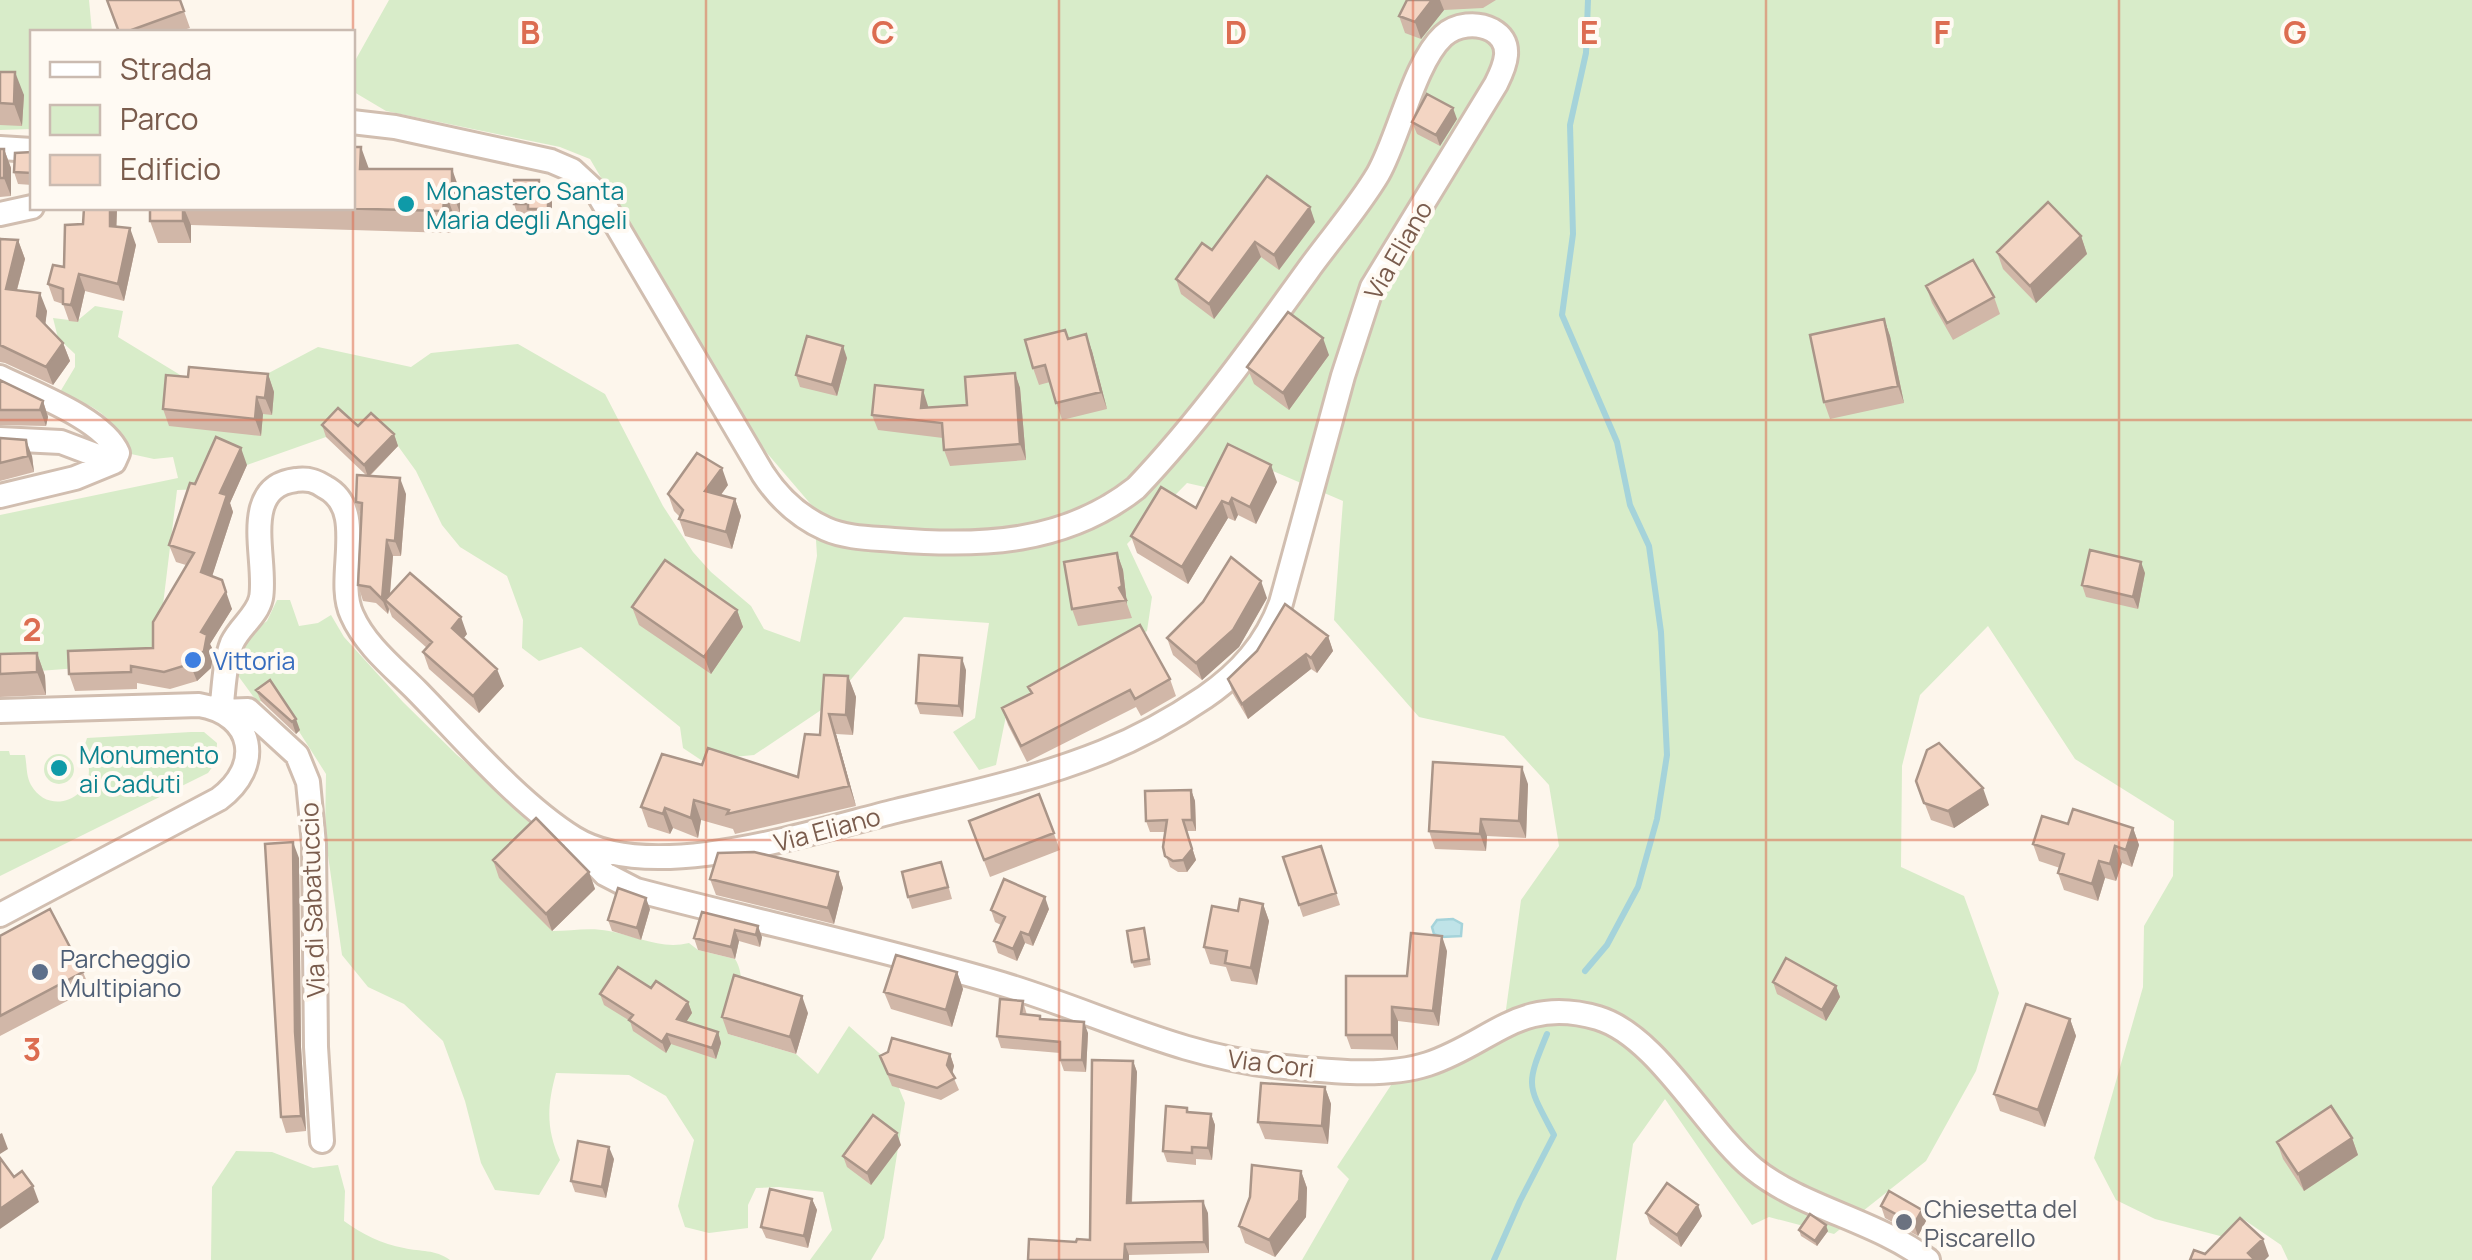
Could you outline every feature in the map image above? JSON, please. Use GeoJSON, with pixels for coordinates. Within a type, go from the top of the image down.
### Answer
{"type":"FeatureCollection","features":[{"type":"Feature","properties":{"kind":"street","name":"Via Eliano"},"geometry":{"type":"LineString","coordinates":[[228,716],[232,644],[256,612],[262,595],[260,514],[264,501],[272,490],[294,480],[312,480],[333,490],[345,506],[348,605],[357,626],[492,769],[562,830],[602,850],[646,856],[736,850],[783,842],[1007,785],[1132,739],[1223,684],[1260,646],[1281,604],[1343,376],[1376,278],[1449,165],[1496,84],[1507,55],[1496,32],[1479,26],[1461,26],[1443,36],[1418,80],[1374,179],[1276,315],[1136,488],[1082,520],[1037,536],[990,544],[946,544],[834,532],[809,520],[784,500],[762,474],[598,194],[572,170],[540,158],[355,122]]}},
{"type":"Feature","properties":{"kind":"street"},"geometry":{"type":"LineString","coordinates":[[0,148],[30,150]]}},
{"type":"Feature","properties":{"kind":"street"},"geometry":{"type":"LineString","coordinates":[[0,214],[30,207]]}},
{"type":"Feature","properties":{"kind":"street"},"geometry":{"type":"LineString","coordinates":[[0,376],[99,429],[118,453],[114,462],[60,482],[0,496]]}},
{"type":"Feature","properties":{"kind":"street"},"geometry":{"type":"LineString","coordinates":[[0,440],[61,442],[114,462]]}},
{"type":"Feature","properties":{"kind":"street","name":"Via di Sabatuccio"},"geometry":{"type":"LineString","coordinates":[[0,710],[199,705],[228,716],[248,710],[297,755],[308,782],[314,844],[316,1047],[322,1141]]}},
{"type":"Feature","properties":{"kind":"street"},"geometry":{"type":"LineString","coordinates":[[0,915],[231,790],[242,776],[247,757],[244,734],[228,716]]}},
{"type":"Feature","properties":{"kind":"street","name":"Via Cori"},"geometry":{"type":"LineString","coordinates":[[562,830],[599,869],[626,887],[997,983],[1148,1038],[1240,1061],[1300,1068],[1401,1070],[1431,1063],[1490,1031],[1530,1016],[1558,1012],[1601,1019],[1625,1032],[1647,1052],[1758,1173],[1886,1234],[1928,1260]]}},
{"type":"Feature","properties":{"kind":"green space"},"geometry":{"type":"Polygon","coordinates":[[[0,0],[89,0],[92,30],[30,30],[30,129],[0,130],[0,0]]]}},
{"type":"Feature","properties":{"kind":"green space"},"geometry":{"type":"Polygon","coordinates":[[[389,0],[2472,0],[2472,1260],[2288,1260],[2281,1245],[2243,1219],[2224,1237],[2155,1219],[2116,1200],[2094,1158],[2143,987],[2144,926],[2173,876],[2174,821],[2075,759],[1988,626],[1920,695],[1902,766],[1901,867],[1964,896],[1999,993],[1976,1071],[1926,1161],[1834,1234],[1769,1217],[1752,1225],[1665,1099],[1633,1144],[1616,1260],[1302,1260],[1349,1179],[1337,1167],[1401,1070],[1504,1024],[1521,900],[1559,846],[1549,785],[1504,736],[1419,717],[1334,620],[1343,501],[1226,451],[1209,488],[1187,483],[1127,544],[1152,597],[1147,631],[1007,711],[996,765],[979,770],[953,732],[975,718],[989,623],[904,617],[830,704],[754,755],[701,760],[683,748],[680,727],[581,647],[539,661],[522,648],[523,620],[507,576],[460,547],[442,525],[416,471],[398,446],[326,437],[247,465],[222,455],[207,489],[177,490],[156,662],[0,674],[0,515],[178,478],[173,457],[154,459],[131,454],[108,419],[60,392],[75,367],[75,354],[58,338],[53,318],[77,321],[95,306],[123,311],[118,337],[195,384],[265,375],[318,347],[411,367],[431,353],[518,344],[605,394],[663,506],[693,552],[751,606],[764,629],[800,642],[817,556],[814,508],[754,438],[590,159],[560,147],[386,111],[355,93],[356,59],[389,0]]]}},
{"type":"Feature","properties":{"kind":"green space"},"geometry":{"type":"Polygon","coordinates":[[[277,600],[290,600],[299,626],[318,623],[331,615],[344,637],[403,702],[532,819],[552,931],[602,930],[659,944],[689,943],[698,950],[735,959],[741,986],[728,1034],[796,1054],[818,1074],[849,1026],[888,1061],[905,1103],[884,1238],[871,1260],[810,1260],[832,1230],[823,1192],[756,1188],[748,1205],[748,1228],[709,1233],[685,1227],[678,1206],[694,1140],[666,1096],[629,1075],[556,1073],[549,1117],[560,1160],[539,1195],[495,1190],[481,1163],[465,1101],[443,1041],[404,1004],[368,987],[342,955],[325,834],[326,774],[274,692],[258,703],[239,677],[236,658],[245,637],[267,621],[277,600]]]}},
{"type":"Feature","properties":{"kind":"green space"},"geometry":{"type":"Polygon","coordinates":[[[204,732],[217,743],[216,762],[208,773],[0,876],[0,751],[25,755],[31,785],[40,796],[63,801],[83,789],[88,778],[89,765],[83,751],[87,738],[204,732]]]}},
{"type":"Feature","properties":{"kind":"green space"},"geometry":{"type":"Polygon","coordinates":[[[59,754],[73,763],[74,769],[65,783],[59,784],[45,775],[44,769],[53,755],[59,754]]]}},
{"type":"Feature","properties":{"kind":"green space"},"geometry":{"type":"Polygon","coordinates":[[[236,1151],[272,1152],[313,1168],[338,1165],[345,1191],[344,1221],[380,1241],[433,1252],[450,1260],[211,1260],[212,1187],[236,1151]]]}},
{"type":"Feature","properties":{"kind":"water"},"geometry":{"type":"Polygon","coordinates":[[[1453,919],[1462,924],[1461,936],[1434,934],[1432,927],[1437,920],[1453,919]]]}},
{"type":"Feature","properties":{"kind":"building"},"geometry":{"type":"Polygon","coordinates":[[[107,0],[180,0],[184,11],[132,30],[118,30],[107,0]]]}},
{"type":"Feature","properties":{"kind":"building"},"geometry":{"type":"Polygon","coordinates":[[[1407,0],[1432,0],[1415,22],[1399,16],[1407,0]]]}},
{"type":"Feature","properties":{"kind":"building"},"geometry":{"type":"Polygon","coordinates":[[[0,72],[15,72],[14,104],[0,103],[0,72]]]}},
{"type":"Feature","properties":{"kind":"building"},"geometry":{"type":"Polygon","coordinates":[[[1427,94],[1453,108],[1436,135],[1412,122],[1427,94]]]}},
{"type":"Feature","properties":{"kind":"building"},"geometry":{"type":"Polygon","coordinates":[[[355,147],[361,147],[360,169],[452,169],[452,191],[445,191],[443,211],[355,209],[355,147]]]}},
{"type":"Feature","properties":{"kind":"building"},"geometry":{"type":"Polygon","coordinates":[[[0,149],[4,149],[4,178],[0,178],[0,149]]]}},
{"type":"Feature","properties":{"kind":"building"},"geometry":{"type":"Polygon","coordinates":[[[30,152],[30,173],[14,172],[15,153],[30,152]]]}},
{"type":"Feature","properties":{"kind":"building"},"geometry":{"type":"Polygon","coordinates":[[[1267,176],[1310,207],[1274,255],[1255,242],[1209,304],[1176,279],[1202,243],[1212,250],[1267,176]]]}},
{"type":"Feature","properties":{"kind":"building"},"geometry":{"type":"Polygon","coordinates":[[[514,180],[539,180],[539,191],[548,191],[548,209],[514,204],[514,180]]]}},
{"type":"Feature","properties":{"kind":"building"},"geometry":{"type":"Polygon","coordinates":[[[2048,202],[2081,236],[2030,286],[1997,252],[2048,202]]]}},
{"type":"Feature","properties":{"kind":"building"},"geometry":{"type":"Polygon","coordinates":[[[84,210],[110,210],[110,226],[130,228],[118,284],[79,274],[71,305],[63,304],[63,289],[48,284],[53,265],[64,267],[65,225],[83,224],[84,210]]]}},
{"type":"Feature","properties":{"kind":"building"},"geometry":{"type":"Polygon","coordinates":[[[150,210],[183,210],[183,221],[150,221],[150,210]]]}},
{"type":"Feature","properties":{"kind":"building"},"geometry":{"type":"Polygon","coordinates":[[[0,239],[18,240],[6,289],[40,293],[37,316],[63,343],[46,367],[0,345],[0,239]]]}},
{"type":"Feature","properties":{"kind":"building"},"geometry":{"type":"Polygon","coordinates":[[[1973,260],[1994,297],[1947,323],[1926,286],[1973,260]]]}},
{"type":"Feature","properties":{"kind":"building"},"geometry":{"type":"Polygon","coordinates":[[[1288,312],[1323,338],[1283,393],[1247,367],[1288,312]]]}},
{"type":"Feature","properties":{"kind":"building"},"geometry":{"type":"Polygon","coordinates":[[[1884,319],[1898,386],[1824,402],[1810,335],[1884,319]]]}},
{"type":"Feature","properties":{"kind":"building"},"geometry":{"type":"Polygon","coordinates":[[[1065,330],[1068,339],[1086,334],[1101,392],[1056,403],[1045,365],[1033,368],[1025,340],[1065,330]]]}},
{"type":"Feature","properties":{"kind":"building"},"geometry":{"type":"Polygon","coordinates":[[[807,336],[843,346],[832,385],[796,375],[807,336]]]}},
{"type":"Feature","properties":{"kind":"building"},"geometry":{"type":"Polygon","coordinates":[[[189,367],[268,374],[265,398],[257,397],[255,419],[163,409],[166,375],[188,377],[189,367]]]}},
{"type":"Feature","properties":{"kind":"building"},"geometry":{"type":"Polygon","coordinates":[[[1015,373],[1020,444],[944,450],[942,423],[872,415],[875,385],[923,390],[921,408],[967,405],[965,377],[1015,373]]]}},
{"type":"Feature","properties":{"kind":"building"},"geometry":{"type":"Polygon","coordinates":[[[0,380],[43,401],[40,410],[0,410],[0,380]]]}},
{"type":"Feature","properties":{"kind":"building"},"geometry":{"type":"Polygon","coordinates":[[[338,408],[358,426],[371,413],[394,434],[364,465],[322,425],[338,408]]]}},
{"type":"Feature","properties":{"kind":"building"},"geometry":{"type":"Polygon","coordinates":[[[216,437],[241,448],[220,493],[227,495],[201,572],[222,580],[226,592],[201,632],[207,635],[204,651],[190,664],[164,672],[131,666],[131,672],[69,674],[68,651],[153,648],[153,622],[194,553],[169,545],[190,483],[195,484],[216,437]]]}},
{"type":"Feature","properties":{"kind":"building"},"geometry":{"type":"Polygon","coordinates":[[[0,438],[26,440],[28,456],[0,463],[0,438]]]}},
{"type":"Feature","properties":{"kind":"building"},"geometry":{"type":"Polygon","coordinates":[[[1228,444],[1271,465],[1250,507],[1232,498],[1229,504],[1222,501],[1182,567],[1131,536],[1161,487],[1196,508],[1228,444]]]}},
{"type":"Feature","properties":{"kind":"building"},"geometry":{"type":"Polygon","coordinates":[[[697,453],[722,468],[705,491],[735,499],[726,532],[679,519],[683,510],[668,494],[697,453]]]}},
{"type":"Feature","properties":{"kind":"building"},"geometry":{"type":"Polygon","coordinates":[[[357,475],[400,478],[395,541],[387,540],[382,599],[370,587],[358,585],[362,503],[356,502],[357,475]]]}},
{"type":"Feature","properties":{"kind":"building"},"geometry":{"type":"Polygon","coordinates":[[[2090,550],[2141,562],[2133,597],[2082,585],[2090,550]]]}},
{"type":"Feature","properties":{"kind":"building"},"geometry":{"type":"Polygon","coordinates":[[[1117,553],[1122,586],[1119,588],[1126,600],[1072,609],[1064,562],[1117,553]]]}},
{"type":"Feature","properties":{"kind":"building"},"geometry":{"type":"Polygon","coordinates":[[[1231,557],[1261,581],[1233,630],[1196,663],[1167,638],[1203,602],[1231,557]]]}},
{"type":"Feature","properties":{"kind":"building"},"geometry":{"type":"Polygon","coordinates":[[[665,560],[737,610],[704,657],[632,607],[665,560]]]}},
{"type":"Feature","properties":{"kind":"building"},"geometry":{"type":"Polygon","coordinates":[[[410,573],[461,617],[452,628],[497,669],[473,696],[423,652],[432,642],[385,600],[410,573]]]}},
{"type":"Feature","properties":{"kind":"building"},"geometry":{"type":"Polygon","coordinates":[[[1285,604],[1328,636],[1311,658],[1306,654],[1242,704],[1228,679],[1257,651],[1285,604]]]}},
{"type":"Feature","properties":{"kind":"building"},"geometry":{"type":"Polygon","coordinates":[[[1140,625],[1170,679],[1135,699],[1130,690],[1021,746],[1002,708],[1032,693],[1028,687],[1140,625]]]}},
{"type":"Feature","properties":{"kind":"building"},"geometry":{"type":"Polygon","coordinates":[[[37,653],[37,672],[0,674],[0,654],[37,653]]]}},
{"type":"Feature","properties":{"kind":"building"},"geometry":{"type":"Polygon","coordinates":[[[919,655],[962,658],[959,706],[916,703],[919,655]]]}},
{"type":"Feature","properties":{"kind":"building"},"geometry":{"type":"Polygon","coordinates":[[[824,675],[848,676],[846,715],[829,714],[849,786],[727,814],[729,810],[694,800],[691,818],[665,808],[663,814],[641,807],[662,754],[702,765],[708,748],[798,777],[805,734],[820,735],[824,675]]]}},
{"type":"Feature","properties":{"kind":"building"},"geometry":{"type":"Polygon","coordinates":[[[270,680],[296,719],[292,722],[256,690],[270,680]]]}},
{"type":"Feature","properties":{"kind":"building"},"geometry":{"type":"Polygon","coordinates":[[[1939,743],[1983,788],[1948,811],[1924,803],[1916,781],[1927,750],[1939,743]]]}},
{"type":"Feature","properties":{"kind":"building"},"geometry":{"type":"Polygon","coordinates":[[[1433,762],[1522,767],[1519,821],[1481,819],[1480,834],[1429,831],[1433,762]]]}},
{"type":"Feature","properties":{"kind":"building"},"geometry":{"type":"Polygon","coordinates":[[[1191,790],[1192,820],[1183,820],[1192,849],[1183,860],[1173,861],[1165,856],[1163,847],[1167,820],[1146,821],[1145,791],[1191,790]]]}},
{"type":"Feature","properties":{"kind":"building"},"geometry":{"type":"Polygon","coordinates":[[[1039,794],[1054,833],[984,860],[969,821],[1039,794]]]}},
{"type":"Feature","properties":{"kind":"building"},"geometry":{"type":"Polygon","coordinates":[[[2073,809],[2133,828],[2126,850],[2115,846],[2110,864],[2099,861],[2092,884],[2058,873],[2064,854],[2033,844],[2042,816],[2068,824],[2073,809]]]}},
{"type":"Feature","properties":{"kind":"building"},"geometry":{"type":"Polygon","coordinates":[[[536,818],[589,872],[546,914],[493,860],[536,818]]]}},
{"type":"Feature","properties":{"kind":"building"},"geometry":{"type":"Polygon","coordinates":[[[293,842],[295,1032],[301,1116],[281,1117],[265,844],[293,842]]]}},
{"type":"Feature","properties":{"kind":"building"},"geometry":{"type":"Polygon","coordinates":[[[1321,846],[1336,893],[1299,905],[1283,857],[1321,846]]]}},
{"type":"Feature","properties":{"kind":"building"},"geometry":{"type":"Polygon","coordinates":[[[754,852],[838,872],[828,908],[710,879],[718,853],[754,852]]]}},
{"type":"Feature","properties":{"kind":"building"},"geometry":{"type":"Polygon","coordinates":[[[941,862],[948,887],[908,897],[902,872],[941,862]]]}},
{"type":"Feature","properties":{"kind":"building"},"geometry":{"type":"Polygon","coordinates":[[[1004,879],[1045,897],[1029,935],[1021,932],[1013,949],[994,941],[1005,917],[991,910],[1004,879]]]}},
{"type":"Feature","properties":{"kind":"building"},"geometry":{"type":"Polygon","coordinates":[[[618,888],[646,898],[637,928],[608,920],[618,888]]]}},
{"type":"Feature","properties":{"kind":"building"},"geometry":{"type":"Polygon","coordinates":[[[1240,899],[1263,904],[1251,968],[1225,963],[1227,951],[1204,947],[1212,906],[1238,911],[1240,899]]]}},
{"type":"Feature","properties":{"kind":"building","name":"Parcheggio Multipiano"},"geometry":{"type":"Polygon","coordinates":[[[50,909],[83,972],[0,1016],[0,936],[50,909]]]}},
{"type":"Feature","properties":{"kind":"building"},"geometry":{"type":"Polygon","coordinates":[[[702,912],[758,926],[756,935],[735,930],[731,947],[694,938],[702,912]]]}},
{"type":"Feature","properties":{"kind":"building"},"geometry":{"type":"Polygon","coordinates":[[[1144,928],[1149,959],[1132,962],[1127,931],[1144,928]]]}},
{"type":"Feature","properties":{"kind":"building"},"geometry":{"type":"Polygon","coordinates":[[[1411,933],[1442,936],[1433,1011],[1392,1007],[1392,1035],[1346,1035],[1346,976],[1407,976],[1411,933]]]}},
{"type":"Feature","properties":{"kind":"building"},"geometry":{"type":"Polygon","coordinates":[[[896,955],[957,972],[946,1010],[884,992],[896,955]]]}},
{"type":"Feature","properties":{"kind":"building"},"geometry":{"type":"Polygon","coordinates":[[[1786,958],[1836,986],[1822,1010],[1773,982],[1786,958]]]}},
{"type":"Feature","properties":{"kind":"building"},"geometry":{"type":"Polygon","coordinates":[[[618,967],[651,988],[656,981],[688,1002],[677,1019],[718,1032],[712,1048],[667,1034],[662,1042],[629,1020],[633,1015],[600,994],[618,967]]]}},
{"type":"Feature","properties":{"kind":"building"},"geometry":{"type":"Polygon","coordinates":[[[734,975],[802,996],[790,1037],[722,1017],[734,975]]]}},
{"type":"Feature","properties":{"kind":"building"},"geometry":{"type":"Polygon","coordinates":[[[1000,999],[1023,1001],[1021,1014],[1084,1022],[1082,1060],[1060,1060],[1060,1042],[997,1036],[1000,999]]]}},
{"type":"Feature","properties":{"kind":"building"},"geometry":{"type":"Polygon","coordinates":[[[2026,1004],[2070,1019],[2038,1110],[1994,1094],[2026,1004]]]}},
{"type":"Feature","properties":{"kind":"building"},"geometry":{"type":"Polygon","coordinates":[[[892,1038],[950,1054],[947,1065],[955,1078],[937,1088],[888,1074],[880,1056],[888,1052],[892,1038]]]}},
{"type":"Feature","properties":{"kind":"building"},"geometry":{"type":"Polygon","coordinates":[[[1092,1060],[1133,1061],[1127,1203],[1203,1201],[1204,1242],[1125,1244],[1124,1260],[1028,1260],[1029,1239],[1090,1240],[1092,1060]]]}},
{"type":"Feature","properties":{"kind":"building"},"geometry":{"type":"Polygon","coordinates":[[[1261,1083],[1325,1087],[1322,1126],[1258,1122],[1261,1083]]]}},
{"type":"Feature","properties":{"kind":"building"},"geometry":{"type":"Polygon","coordinates":[[[1166,1106],[1211,1114],[1208,1148],[1192,1147],[1192,1153],[1163,1151],[1166,1106]]]}},
{"type":"Feature","properties":{"kind":"building"},"geometry":{"type":"Polygon","coordinates":[[[2331,1106],[2352,1138],[2298,1174],[2277,1142],[2331,1106]]]}},
{"type":"Feature","properties":{"kind":"building"},"geometry":{"type":"Polygon","coordinates":[[[873,1115],[897,1133],[867,1173],[843,1156],[873,1115]]]}},
{"type":"Feature","properties":{"kind":"building"},"geometry":{"type":"Polygon","coordinates":[[[578,1141],[609,1147],[602,1187],[571,1181],[578,1141]]]}},
{"type":"Feature","properties":{"kind":"building"},"geometry":{"type":"Polygon","coordinates":[[[0,1158],[14,1177],[22,1171],[33,1186],[0,1209],[0,1158]]]}},
{"type":"Feature","properties":{"kind":"building"},"geometry":{"type":"Polygon","coordinates":[[[1252,1165],[1301,1171],[1299,1200],[1269,1240],[1239,1226],[1250,1197],[1252,1165]]]}},
{"type":"Feature","properties":{"kind":"building"},"geometry":{"type":"Polygon","coordinates":[[[1667,1183],[1698,1205],[1677,1235],[1646,1213],[1667,1183]]]}},
{"type":"Feature","properties":{"kind":"building"},"geometry":{"type":"Polygon","coordinates":[[[770,1189],[812,1199],[804,1236],[761,1227],[770,1189]]]}},
{"type":"Feature","properties":{"kind":"building"},"geometry":{"type":"Polygon","coordinates":[[[1889,1191],[1922,1210],[1914,1224],[1881,1206],[1889,1191]]]}},
{"type":"Feature","properties":{"kind":"building"},"geometry":{"type":"Polygon","coordinates":[[[1810,1214],[1826,1225],[1815,1241],[1799,1230],[1810,1214]]]}},
{"type":"Feature","properties":{"kind":"building"},"geometry":{"type":"Polygon","coordinates":[[[2240,1218],[2263,1239],[2248,1253],[2255,1260],[2190,1260],[2194,1250],[2205,1254],[2240,1218]]]}},
{"type":"Feature","properties":{"kind":"waterway"},"geometry":{"type":"LineString","coordinates":[[1585,971],[1607,945],[1638,887],[1657,819],[1667,755],[1661,632],[1649,546],[1630,505],[1617,442],[1562,315],[1573,234],[1570,125],[1586,53],[1588,0]]}},
{"type":"Feature","properties":{"kind":"waterway"},"geometry":{"type":"LineString","coordinates":[[1494,1260],[1554,1135],[1532,1085],[1547,1034]]}},
{"type":"Feature","properties":{"kind":"place","name":"Monastero Santa Maria degli Angeli"},"geometry":{"type":"Point","coordinates":[406,204]}},
{"type":"Feature","properties":{"kind":"place","name":"Vittoria"},"geometry":{"type":"Point","coordinates":[193,660]}},
{"type":"Feature","properties":{"kind":"place","name":"Monumento ai Caduti"},"geometry":{"type":"Point","coordinates":[59,768]}},
{"type":"Feature","properties":{"kind":"place","name":"Parcheggio Multipiano"},"geometry":{"type":"Point","coordinates":[40,972]}},
{"type":"Feature","properties":{"kind":"place","name":"Chiesetta del Piscarello"},"geometry":{"type":"Point","coordinates":[1904,1222]}}]}
